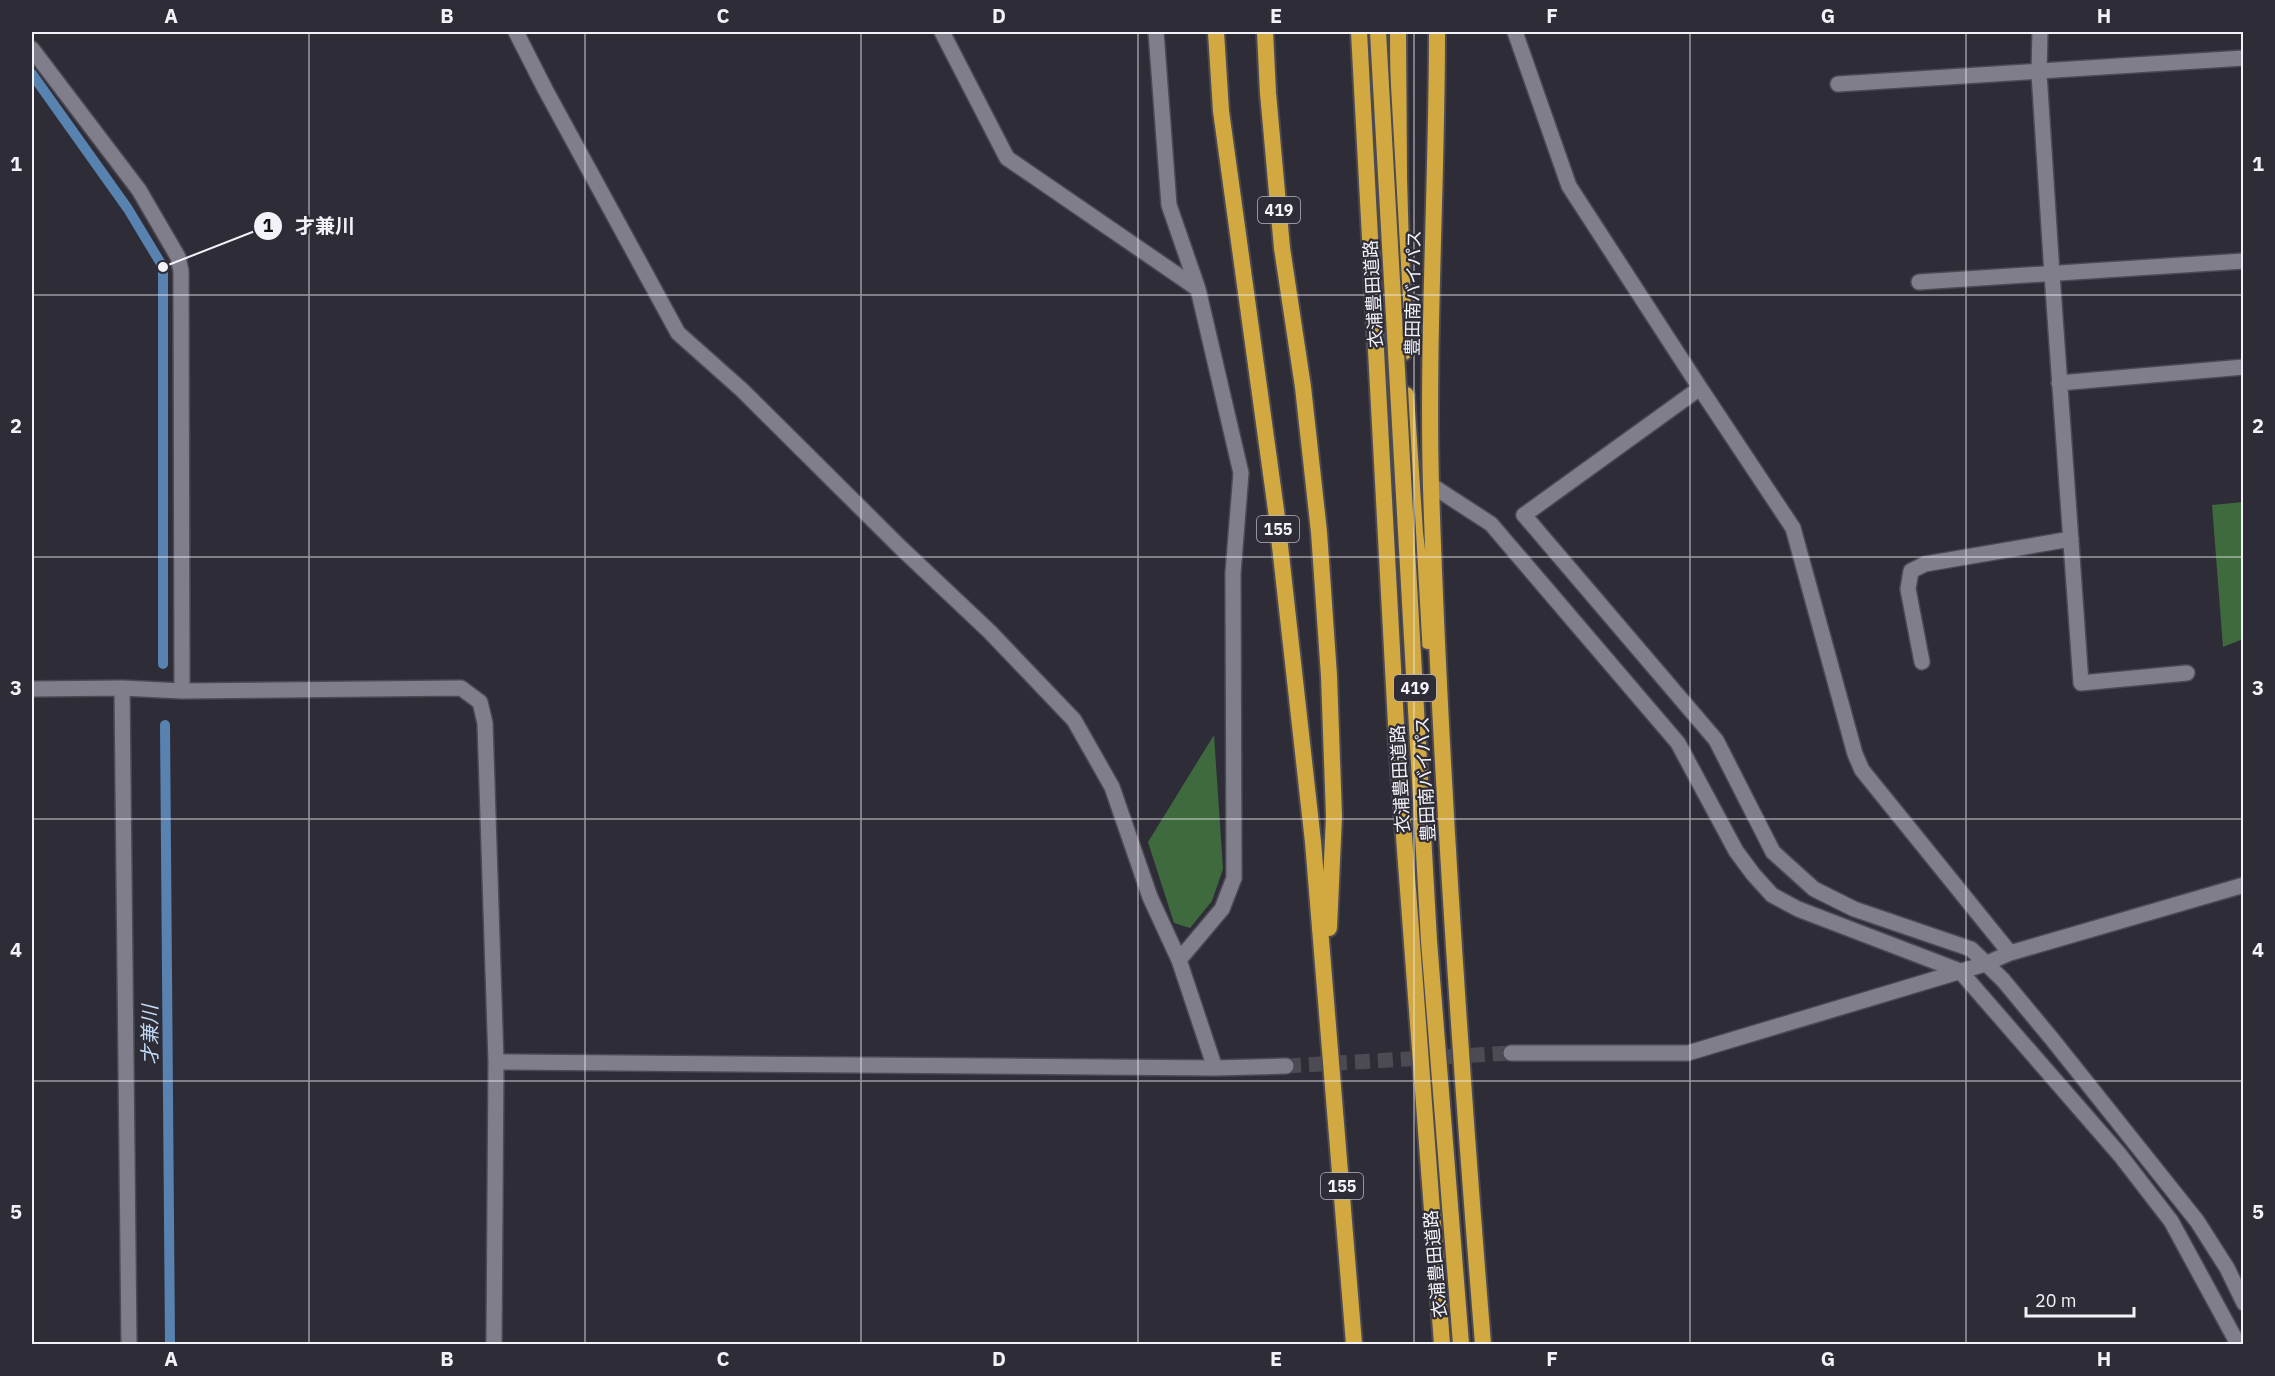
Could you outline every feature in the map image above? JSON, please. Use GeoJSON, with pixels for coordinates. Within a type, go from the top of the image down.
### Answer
{"type":"FeatureCollection","features":[{"type":"Feature","properties":{"kind":"highway","name":"155"},"geometry":{"type":"LineString","coordinates":[[1216,32],[1221,111],[1276,510],[1313,842],[1354,1344]]}},
{"type":"Feature","properties":{"kind":"highway","name":"419"},"geometry":{"type":"LineString","coordinates":[[1265,32],[1282,248],[1303,387],[1319,532],[1329,676],[1334,816],[1329,921],[1329,1028]]}},
{"type":"Feature","properties":{"kind":"highway","name":"衣浦豊田道路"},"geometry":{"type":"LineString","coordinates":[[1359,32],[1397,743],[1442,1344]]}},
{"type":"Feature","properties":{"kind":"highway","name":"衣浦豊田道路"},"geometry":{"type":"LineString","coordinates":[[1378,32],[1429,941],[1461,1344]]}},
{"type":"Feature","properties":{"kind":"highway","name":"衣浦豊田道路"},"geometry":{"type":"LineString","coordinates":[[1398,32],[1404,352],[1415,533],[1446,812]]}},
{"type":"Feature","properties":{"kind":"highway","name":"豊田南バイパス"},"geometry":{"type":"LineString","coordinates":[[1437,32],[1431,292],[1431,485],[1446,812],[1483,1344]]}},
{"type":"Feature","properties":{"kind":"street"},"geometry":{"type":"LineString","coordinates":[[516,32],[678,333],[742,390],[900,547],[990,632],[1074,720],[1112,787],[1150,897],[1179,960],[1215,1068]]}},
{"type":"Feature","properties":{"kind":"street"},"geometry":{"type":"LineString","coordinates":[[942,32],[1007,158],[1198,289]]}},
{"type":"Feature","properties":{"kind":"street"},"geometry":{"type":"LineString","coordinates":[[1156,32],[1168,205],[1198,289],[1241,473],[1233,573],[1233,878],[1222,909],[1179,960]]}},
{"type":"Feature","properties":{"kind":"street"},"geometry":{"type":"LineString","coordinates":[[1515,32],[1569,186],[1793,528],[1855,754],[1862,770],[2010,953]]}},
{"type":"Feature","properties":{"kind":"street"},"geometry":{"type":"LineString","coordinates":[[2040,32],[2039,73],[2081,683],[2187,673]]}},
{"type":"Feature","properties":{"kind":"street"},"geometry":{"type":"LineString","coordinates":[[32,49],[139,190],[178,257],[181,283],[182,691]]}},
{"type":"Feature","properties":{"kind":"street"},"geometry":{"type":"LineString","coordinates":[[1838,84],[2039,73],[2244,58]]}},
{"type":"Feature","properties":{"kind":"street"},"geometry":{"type":"LineString","coordinates":[[1919,282],[2244,261]]}},
{"type":"Feature","properties":{"kind":"street"},"geometry":{"type":"LineString","coordinates":[[2059,383],[2244,367]]}},
{"type":"Feature","properties":{"kind":"street"},"geometry":{"type":"LineString","coordinates":[[1700,388],[1524,515],[1716,740],[1773,852],[1814,889],[1854,909],[1971,949],[2003,980],[2197,1221],[2227,1268],[2244,1303]]}},
{"type":"Feature","properties":{"kind":"street"},"geometry":{"type":"LineString","coordinates":[[1431,485],[1491,524],[1678,743],[1736,851],[1772,895],[1798,909],[1960,971],[2120,1155],[2171,1221],[2238,1344]]}},
{"type":"Feature","properties":{"kind":"street"},"geometry":{"type":"LineString","coordinates":[[1922,662],[1908,589],[1911,572],[1926,564],[2071,539]]}},
{"type":"Feature","properties":{"kind":"street"},"geometry":{"type":"LineString","coordinates":[[122,688],[129,1344]]}},
{"type":"Feature","properties":{"kind":"street"},"geometry":{"type":"LineString","coordinates":[[32,689],[122,688],[182,691],[460,688],[480,702],[485,723],[496,1062],[494,1344]]}},
{"type":"Feature","properties":{"kind":"street"},"geometry":{"type":"LineString","coordinates":[[1511,1053],[1688,1053],[1984,964],[2010,953],[2244,885]]}},
{"type":"Feature","properties":{"kind":"street"},"geometry":{"type":"LineString","coordinates":[[496,1062],[1215,1068],[1286,1066]]}},
{"type":"Feature","properties":{"kind":"green space"},"geometry":{"type":"Polygon","coordinates":[[[2243,502],[2243,639],[2223,647],[2212,505],[2243,502]]]}},
{"type":"Feature","properties":{"kind":"green space"},"geometry":{"type":"Polygon","coordinates":[[[1214,735],[1223,869],[1212,901],[1190,928],[1174,923],[1148,842],[1214,735]]]}},
{"type":"Feature","properties":{"kind":"waterway","name":"才兼川"},"geometry":{"type":"LineString","coordinates":[[32,74],[128,209],[163,267],[163,664]]}},
{"type":"Feature","properties":{"kind":"waterway","name":"才兼川"},"geometry":{"type":"LineString","coordinates":[[165,725],[170,1344]]}},
{"type":"Feature","properties":{"kind":"tunnel"},"geometry":{"type":"LineString","coordinates":[[1286,1066],[1511,1053]]}},
{"type":"Feature","properties":{"kind":"place","name":"才兼川"},"geometry":{"type":"Point","coordinates":[163,267]}}]}
